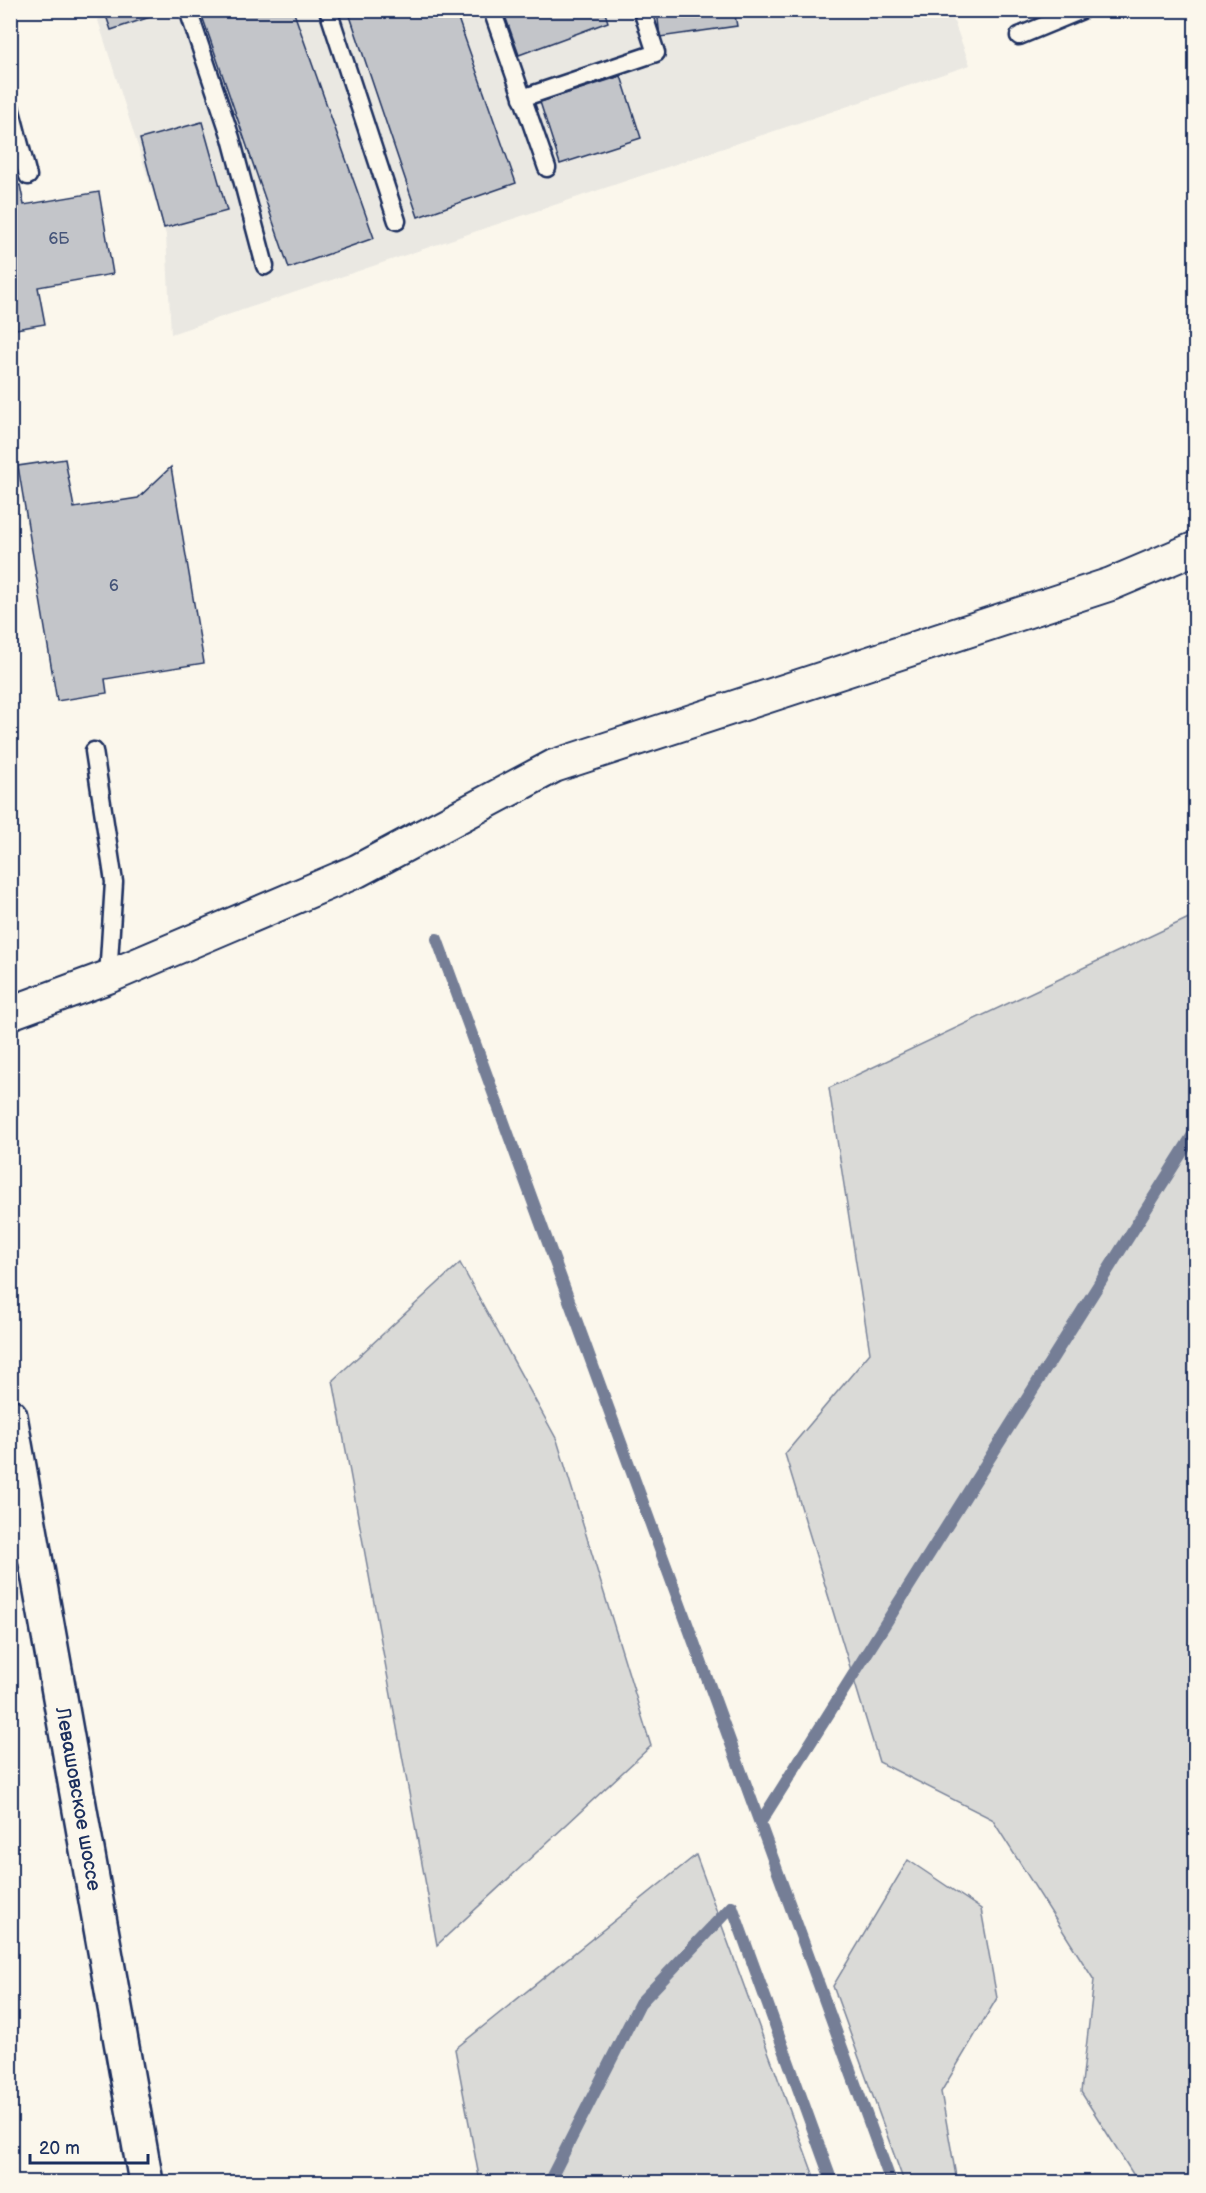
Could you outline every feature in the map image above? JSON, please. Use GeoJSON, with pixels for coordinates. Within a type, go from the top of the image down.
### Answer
{"type":"FeatureCollection","features":[{"type":"Feature","properties":{"kind":"main road","name":"Левашовское шоссе"},"geometry":{"type":"LineString","coordinates":[[10,1416],[146,2182]]}},
{"type":"Feature","properties":{"kind":"street"},"geometry":{"type":"LineString","coordinates":[[10,1013],[108,977],[357,872],[554,766],[1112,584],[1196,548]]}},
{"type":"Feature","properties":{"kind":"lane"},"geometry":{"type":"LineString","coordinates":[[188,10],[231,138],[266,266]]}},
{"type":"Feature","properties":{"kind":"lane"},"geometry":{"type":"LineString","coordinates":[[328,10],[397,221]]}},
{"type":"Feature","properties":{"kind":"lane"},"geometry":{"type":"LineString","coordinates":[[492,10],[548,168]]}},
{"type":"Feature","properties":{"kind":"lane"},"geometry":{"type":"LineString","coordinates":[[522,98],[656,53],[642,10]]}},
{"type":"Feature","properties":{"kind":"lane"},"geometry":{"type":"LineString","coordinates":[[1019,36],[1082,10]]}},
{"type":"Feature","properties":{"kind":"lane"},"geometry":{"type":"LineString","coordinates":[[10,107],[28,176]]}},
{"type":"Feature","properties":{"kind":"lane"},"geometry":{"type":"LineString","coordinates":[[94,751],[114,882],[108,977]]}},
{"type":"Feature","properties":{"kind":"shaded area"},"geometry":{"type":"Polygon","coordinates":[[[95,11],[950,11],[970,65],[171,334],[166,235],[95,11]]]}},
{"type":"Feature","properties":{"kind":"shaded area"},"geometry":{"type":"Polygon","coordinates":[[[1195,915],[1196,2182],[1138,2182],[1081,2092],[1094,1980],[992,1819],[879,1762],[785,1454],[870,1353],[829,1088],[1195,915]]]}},
{"type":"Feature","properties":{"kind":"shaded area"},"geometry":{"type":"Polygon","coordinates":[[[460,1263],[557,1440],[651,1746],[437,1945],[333,1380],[460,1263]]]}},
{"type":"Feature","properties":{"kind":"shaded area"},"geometry":{"type":"Polygon","coordinates":[[[696,1855],[816,2182],[480,2182],[455,2049],[696,1855]]]}},
{"type":"Feature","properties":{"kind":"shaded area"},"geometry":{"type":"Polygon","coordinates":[[[908,1860],[981,1909],[997,1998],[941,2092],[957,2182],[904,2182],[833,1986],[908,1860]]]}},
{"type":"Feature","properties":{"kind":"building"},"geometry":{"type":"Polygon","coordinates":[[[104,10],[158,10],[159,14],[111,30],[104,10]]]}},
{"type":"Feature","properties":{"kind":"building"},"geometry":{"type":"Polygon","coordinates":[[[200,10],[293,10],[374,238],[289,268],[200,10]]]}},
{"type":"Feature","properties":{"kind":"building"},"geometry":{"type":"Polygon","coordinates":[[[348,10],[455,10],[516,183],[418,217],[348,10]]]}},
{"type":"Feature","properties":{"kind":"building"},"geometry":{"type":"Polygon","coordinates":[[[503,10],[604,10],[608,22],[519,55],[503,10]]]}},
{"type":"Feature","properties":{"kind":"building"},"geometry":{"type":"Polygon","coordinates":[[[657,10],[734,10],[737,26],[660,37],[657,10]]]}},
{"type":"Feature","properties":{"kind":"building"},"geometry":{"type":"Polygon","coordinates":[[[621,76],[641,138],[560,164],[540,102],[621,76]]]}},
{"type":"Feature","properties":{"kind":"building"},"geometry":{"type":"Polygon","coordinates":[[[202,122],[227,211],[164,228],[140,139],[202,122]]]}},
{"type":"Feature","properties":{"kind":"building"},"geometry":{"type":"Polygon","coordinates":[[[20,185],[24,205],[99,192],[113,274],[38,287],[45,324],[10,330],[10,186],[20,185]]]}},
{"type":"Feature","properties":{"kind":"building"},"geometry":{"type":"Polygon","coordinates":[[[65,459],[74,508],[138,498],[171,467],[204,663],[105,679],[107,693],[57,701],[18,466],[65,459]]]}},
{"type":"Feature","properties":{"kind":"waterway"},"geometry":{"type":"LineString","coordinates":[[437,939],[891,2182]]}},
{"type":"Feature","properties":{"kind":"waterway"},"geometry":{"type":"LineString","coordinates":[[760,1823],[1196,1130]]}},
{"type":"Feature","properties":{"kind":"waterway"},"geometry":{"type":"LineString","coordinates":[[549,2182],[640,2003],[732,1906],[832,2182]]}}]}
